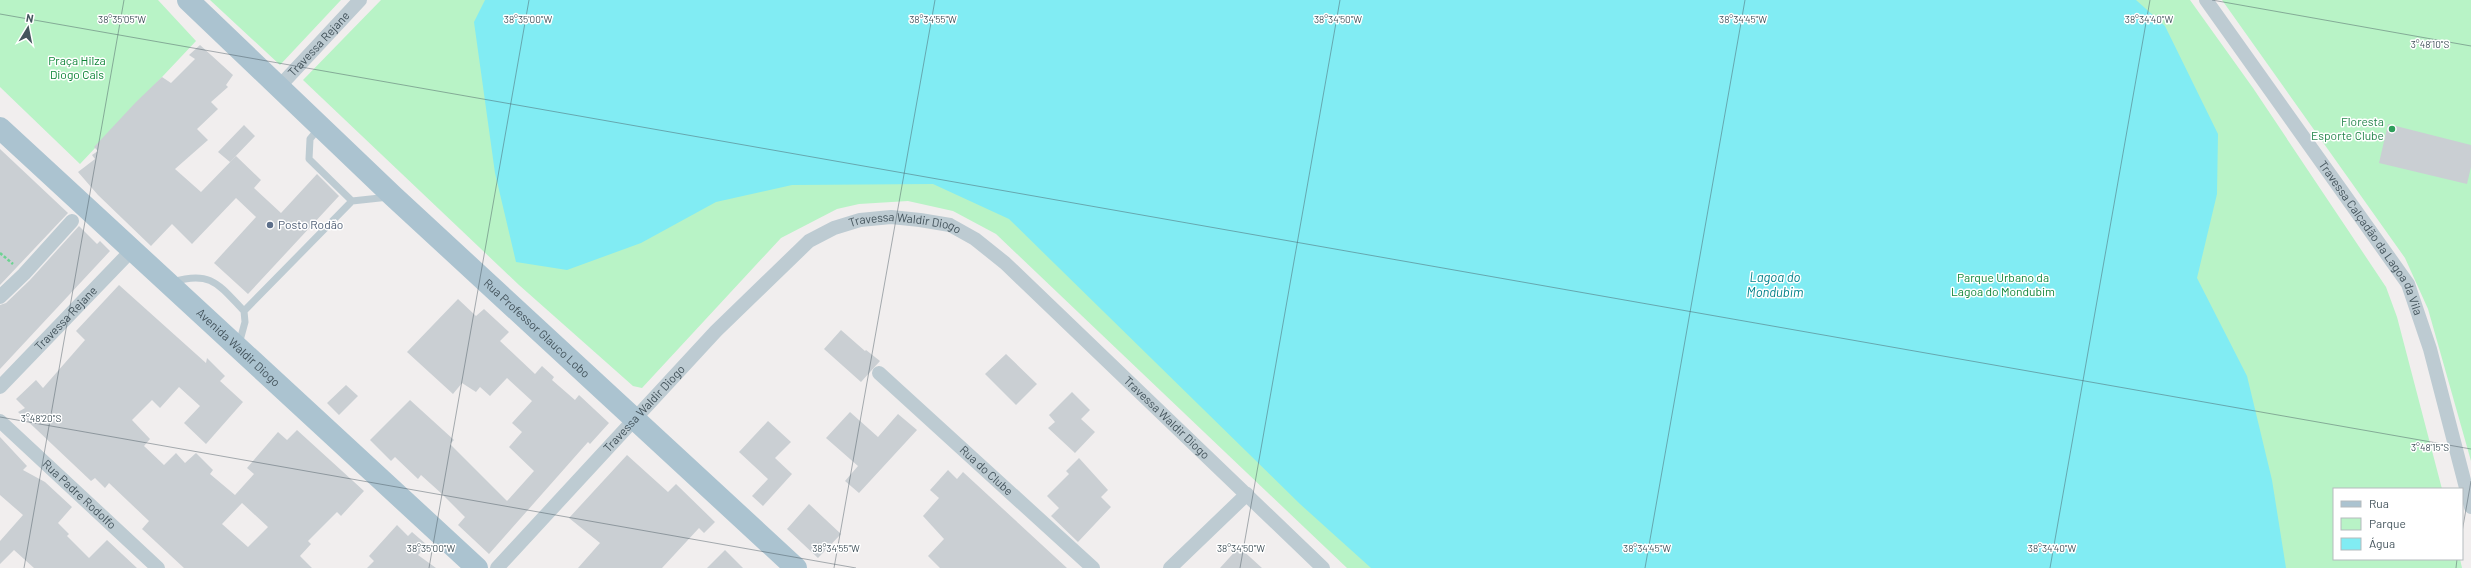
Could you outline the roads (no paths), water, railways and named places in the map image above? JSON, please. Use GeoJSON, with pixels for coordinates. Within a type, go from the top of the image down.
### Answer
{"type":"FeatureCollection","features":[{"type":"Feature","properties":{"kind":"main road","name":"Rua Professor Glauco Lobo"},"geometry":{"type":"LineString","coordinates":[[188,0],[278,88],[393,196],[796,568]]}},
{"type":"Feature","properties":{"kind":"main road","name":"Avenida Waldir Diogo"},"geometry":{"type":"LineString","coordinates":[[0,128],[477,568]]}},
{"type":"Feature","properties":{"kind":"street","name":"Travessa Rejane"},"geometry":{"type":"LineString","coordinates":[[278,88],[360,0]]}},
{"type":"Feature","properties":{"kind":"street","name":"Travessa Calçadão da Lagoa da Vila"},"geometry":{"type":"LineString","coordinates":[[2206,0],[2408,284],[2430,349],[2471,507]]}},
{"type":"Feature","properties":{"kind":"street","name":"Travessa Waldir Diogo"},"geometry":{"type":"LineString","coordinates":[[497,568],[716,331],[808,241],[834,228],[860,220],[891,217],[950,225],[975,239],[1005,263],[1323,568]]}},
{"type":"Feature","properties":{"kind":"street"},"geometry":{"type":"LineString","coordinates":[[0,297],[24,274],[72,221]]}},
{"type":"Feature","properties":{"kind":"street","name":"Travessa Rejane"},"geometry":{"type":"LineString","coordinates":[[0,387],[132,250]]}},
{"type":"Feature","properties":{"kind":"street","name":"Rua do Clube"},"geometry":{"type":"LineString","coordinates":[[879,373],[1093,568]]}},
{"type":"Feature","properties":{"kind":"street","name":"Rua Padre Rodolfo"},"geometry":{"type":"LineString","coordinates":[[0,421],[158,568]]}},
{"type":"Feature","properties":{"kind":"street"},"geometry":{"type":"LineString","coordinates":[[1170,568],[1247,494]]}},
{"type":"Feature","properties":{"kind":"lane"},"geometry":{"type":"LineString","coordinates":[[320,127],[310,139],[309,159],[352,201],[365,201],[393,196]]}},
{"type":"Feature","properties":{"kind":"lane"},"geometry":{"type":"LineString","coordinates":[[244,311],[352,201]]}},
{"type":"Feature","properties":{"kind":"lane"},"geometry":{"type":"LineString","coordinates":[[169,283],[190,277],[214,280],[244,311],[245,322],[238,349]]}},
{"type":"Feature","properties":{"kind":"water","name":"Lagoa do Mondubim"},"geometry":{"type":"Polygon","coordinates":[[[485,0],[2136,0],[2165,26],[2218,134],[2217,194],[2197,278],[2247,376],[2272,480],[2286,568],[1371,568],[1300,504],[1009,219],[933,184],[792,185],[716,202],[641,243],[567,270],[516,262],[495,173],[474,22],[485,0]]]}},
{"type":"Feature","properties":{"kind":"place","name":"Floresta Esporte Clube"},"geometry":{"type":"Point","coordinates":[2392,129]}},
{"type":"Feature","properties":{"kind":"place","name":"Posto Rodão"},"geometry":{"type":"Point","coordinates":[270,225]}},
{"type":"Feature","properties":{"kind":"park label","name":"Praça Hilza Diogo Cals"},"geometry":{"type":"Point","coordinates":[77,68]}},
{"type":"Feature","properties":{"kind":"park label","name":"Parque Urbano da Lagoa do Mondubim"},"geometry":{"type":"Point","coordinates":[2003,285]}}]}
